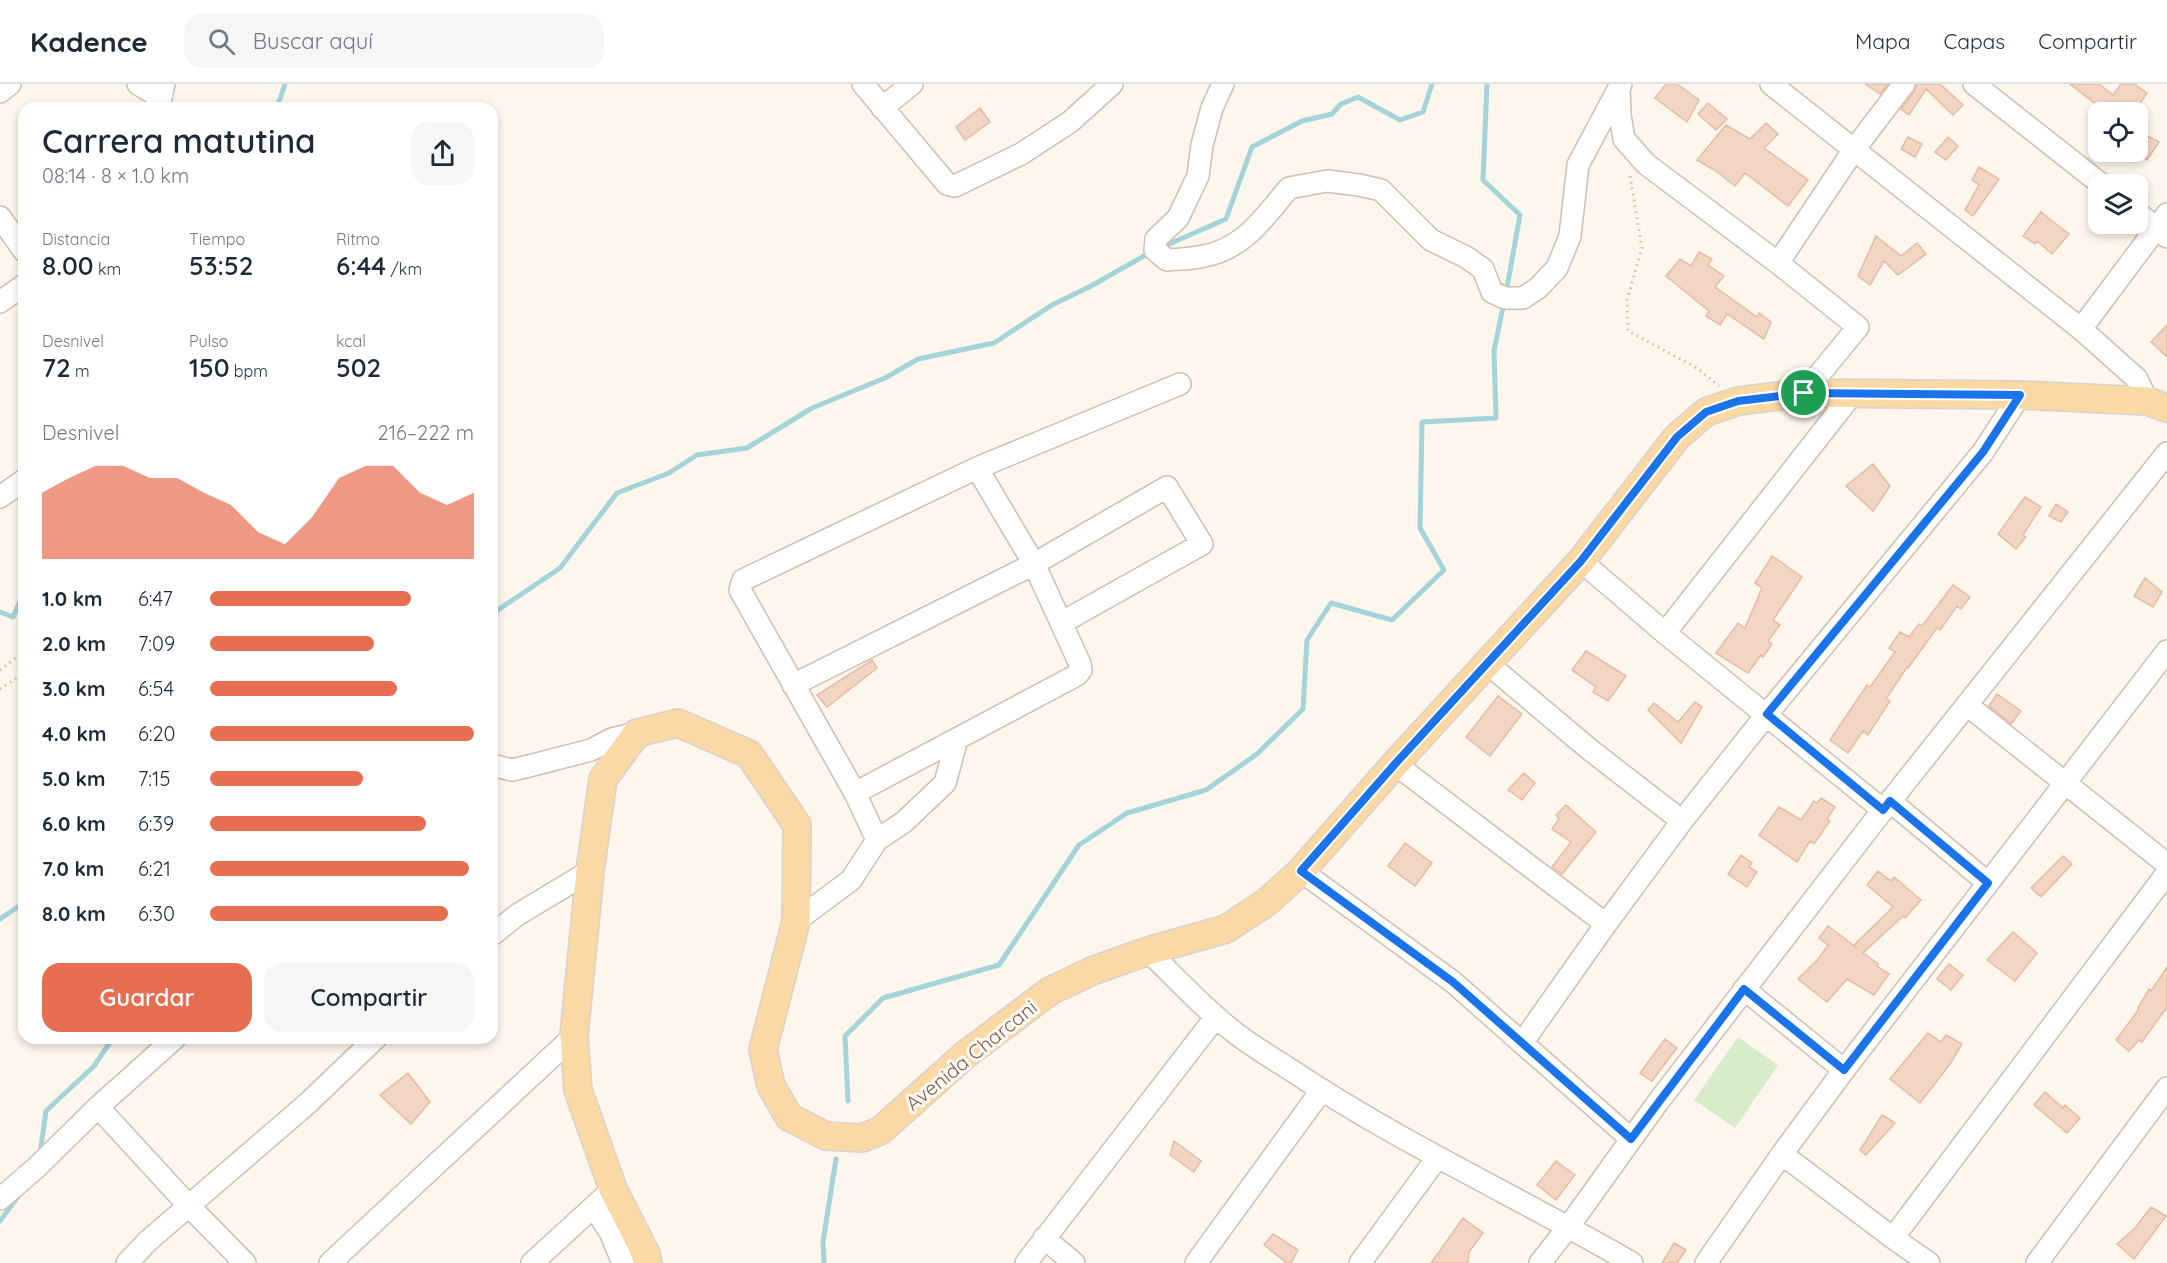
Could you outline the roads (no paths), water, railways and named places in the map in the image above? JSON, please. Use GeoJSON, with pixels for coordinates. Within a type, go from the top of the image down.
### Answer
{"type":"FeatureCollection","features":[{"type":"Feature","properties":{"kind":"main road","name":"Avenida Charcani"},"geometry":{"type":"LineString","coordinates":[[637,733],[678,723],[749,754],[797,825],[796,921],[762,1050],[771,1086],[789,1117],[826,1136],[862,1137],[880,1131],[965,1055],[1050,991],[1092,971],[1148,951],[1226,929],[1267,902],[1301,871],[1395,764],[1581,561],[1677,437],[1706,412],[1738,401],[1804,393],[2020,395],[2157,405]]}},
{"type":"Feature","properties":{"kind":"main road"},"geometry":{"type":"LineString","coordinates":[[636,1261],[604,1198],[578,1090],[574,1036],[590,871],[603,779],[637,733]]}},
{"type":"Feature","properties":{"kind":"street"},"geometry":{"type":"LineString","coordinates":[[0,92],[10,84]]}},
{"type":"Feature","properties":{"kind":"street"},"geometry":{"type":"LineString","coordinates":[[138,84],[161,98],[164,84]]}},
{"type":"Feature","properties":{"kind":"street"},"geometry":{"type":"LineString","coordinates":[[863,84],[947,184],[955,186],[1031,147],[1070,122],[1112,84]]}},
{"type":"Feature","properties":{"kind":"street"},"geometry":{"type":"LineString","coordinates":[[882,108],[912,84]]}},
{"type":"Feature","properties":{"kind":"street"},"geometry":{"type":"LineString","coordinates":[[1223,84],[1212,108],[1202,145],[1198,176],[1178,218],[1156,239],[1155,250],[1167,260],[1205,256],[1230,248],[1254,231],[1289,188],[1327,181],[1381,190],[1431,240],[1483,268],[1492,292],[1505,298],[1522,298],[1538,288],[1557,268],[1570,236],[1578,165],[1620,86]]}},
{"type":"Feature","properties":{"kind":"street"},"geometry":{"type":"LineString","coordinates":[[1771,84],[2080,329],[2137,379],[2157,405]]}},
{"type":"Feature","properties":{"kind":"street"},"geometry":{"type":"LineString","coordinates":[[1778,263],[1853,151],[1904,84]]}},
{"type":"Feature","properties":{"kind":"street"},"geometry":{"type":"LineString","coordinates":[[1974,84],[2088,174]]}},
{"type":"Feature","properties":{"kind":"street"},"geometry":{"type":"LineString","coordinates":[[1620,86],[1620,115],[1624,139],[1646,164],[1778,263],[1858,327],[1804,393]]}},
{"type":"Feature","properties":{"kind":"street"},"geometry":{"type":"LineString","coordinates":[[0,217],[18,242]]}},
{"type":"Feature","properties":{"kind":"street"},"geometry":{"type":"LineString","coordinates":[[2080,329],[2164,226],[2148,218]]}},
{"type":"Feature","properties":{"kind":"street"},"geometry":{"type":"LineString","coordinates":[[0,302],[18,289]]}},
{"type":"Feature","properties":{"kind":"street"},"geometry":{"type":"LineString","coordinates":[[877,840],[855,793],[740,590],[743,580],[977,468],[1180,384]]}},
{"type":"Feature","properties":{"kind":"street"},"geometry":{"type":"LineString","coordinates":[[1665,633],[1853,393]]}},
{"type":"Feature","properties":{"kind":"street"},"geometry":{"type":"LineString","coordinates":[[1522,1043],[1682,821],[1983,452],[2020,395]]}},
{"type":"Feature","properties":{"kind":"street"},"geometry":{"type":"LineString","coordinates":[[1540,1263],[1744,989],[2167,453]]}},
{"type":"Feature","properties":{"kind":"street"},"geometry":{"type":"LineString","coordinates":[[855,793],[1077,675],[1081,670],[1034,564],[977,468]]}},
{"type":"Feature","properties":{"kind":"street"},"geometry":{"type":"LineString","coordinates":[[0,497],[18,484]]}},
{"type":"Feature","properties":{"kind":"street"},"geometry":{"type":"LineString","coordinates":[[793,685],[1034,564],[1167,487],[1202,544],[1061,623]]}},
{"type":"Feature","properties":{"kind":"street"},"geometry":{"type":"LineString","coordinates":[[1581,561],[1665,633],[1767,714],[1988,883]]}},
{"type":"Feature","properties":{"kind":"street"},"geometry":{"type":"LineString","coordinates":[[1706,1263],[1844,1070],[2167,651]]}},
{"type":"Feature","properties":{"kind":"street"},"geometry":{"type":"LineString","coordinates":[[1487,663],[1589,749],[1682,821]]}},
{"type":"Feature","properties":{"kind":"street"},"geometry":{"type":"LineString","coordinates":[[1967,705],[2167,864]]}},
{"type":"Feature","properties":{"kind":"street"},"geometry":{"type":"LineString","coordinates":[[498,766],[512,770],[547,762],[591,750],[612,739],[637,733]]}},
{"type":"Feature","properties":{"kind":"street"},"geometry":{"type":"LineString","coordinates":[[796,921],[851,880],[877,840],[904,822],[945,783],[957,739]]}},
{"type":"Feature","properties":{"kind":"street"},"geometry":{"type":"LineString","coordinates":[[1395,764],[1606,924]]}},
{"type":"Feature","properties":{"kind":"street"},"geometry":{"type":"LineString","coordinates":[[498,930],[517,915],[590,871]]}},
{"type":"Feature","properties":{"kind":"street"},"geometry":{"type":"LineString","coordinates":[[1301,871],[1453,982],[1631,1139]]}},
{"type":"Feature","properties":{"kind":"street"},"geometry":{"type":"LineString","coordinates":[[1893,1238],[2167,873]]}},
{"type":"Feature","properties":{"kind":"street"},"geometry":{"type":"LineString","coordinates":[[1148,951],[1215,1018],[1322,1091],[1437,1158],[1569,1227],[1632,1263]]}},
{"type":"Feature","properties":{"kind":"street"},"geometry":{"type":"LineString","coordinates":[[1744,989],[1844,1070]]}},
{"type":"Feature","properties":{"kind":"street"},"geometry":{"type":"LineString","coordinates":[[1026,1263],[1215,1018]]}},
{"type":"Feature","properties":{"kind":"street"},"geometry":{"type":"LineString","coordinates":[[330,1263],[574,1036]]}},
{"type":"Feature","properties":{"kind":"street"},"geometry":{"type":"LineString","coordinates":[[0,1199],[168,1044]]}},
{"type":"Feature","properties":{"kind":"street"},"geometry":{"type":"LineString","coordinates":[[127,1263],[148,1241],[308,1103],[370,1044]]}},
{"type":"Feature","properties":{"kind":"street"},"geometry":{"type":"LineString","coordinates":[[2037,1263],[2167,1088]]}},
{"type":"Feature","properties":{"kind":"street"},"geometry":{"type":"LineString","coordinates":[[1196,1263],[1322,1091]]}},
{"type":"Feature","properties":{"kind":"street"},"geometry":{"type":"LineString","coordinates":[[98,1107],[245,1263]]}},
{"type":"Feature","properties":{"kind":"street"},"geometry":{"type":"LineString","coordinates":[[1782,1154],[1929,1263]]}},
{"type":"Feature","properties":{"kind":"street"},"geometry":{"type":"LineString","coordinates":[[1360,1263],[1437,1158]]}},
{"type":"Feature","properties":{"kind":"street"},"geometry":{"type":"LineString","coordinates":[[532,1263],[604,1198]]}},
{"type":"Feature","properties":{"kind":"street"},"geometry":{"type":"LineString","coordinates":[[1044,1238],[1074,1263]]}},
{"type":"Feature","properties":{"kind":"waterway"},"geometry":{"type":"LineString","coordinates":[[279,102],[285,84]]}},
{"type":"Feature","properties":{"kind":"waterway"},"geometry":{"type":"LineString","coordinates":[[1160,248],[1226,219],[1252,147],[1302,121],[1332,114],[1341,104],[1358,97],[1400,120],[1423,112],[1432,84]]}},
{"type":"Feature","properties":{"kind":"waterway"},"geometry":{"type":"LineString","coordinates":[[1487,84],[1483,180],[1520,215],[1506,293]]}},
{"type":"Feature","properties":{"kind":"waterway"},"geometry":{"type":"LineString","coordinates":[[498,610],[560,568],[617,493],[669,473],[697,455],[747,448],[812,408],[885,378],[918,359],[994,343],[1052,305],[1151,252]]}},
{"type":"Feature","properties":{"kind":"waterway"},"geometry":{"type":"LineString","coordinates":[[848,1101],[845,1036],[883,998],[999,965],[1079,845],[1127,813],[1206,790],[1257,754],[1303,709],[1307,640],[1331,603],[1392,620],[1444,570],[1420,528],[1422,422],[1496,418],[1494,351],[1504,302]]}},
{"type":"Feature","properties":{"kind":"waterway"},"geometry":{"type":"LineString","coordinates":[[0,612],[13,617],[18,606]]}},
{"type":"Feature","properties":{"kind":"waterway"},"geometry":{"type":"LineString","coordinates":[[0,919],[18,907]]}},
{"type":"Feature","properties":{"kind":"waterway"},"geometry":{"type":"LineString","coordinates":[[40,1154],[46,1111],[94,1066],[109,1044]]}},
{"type":"Feature","properties":{"kind":"waterway"},"geometry":{"type":"LineString","coordinates":[[824,1263],[823,1242],[836,1159]]}},
{"type":"Feature","properties":{"kind":"waterway"},"geometry":{"type":"LineString","coordinates":[[0,1221],[22,1191]]}}]}
